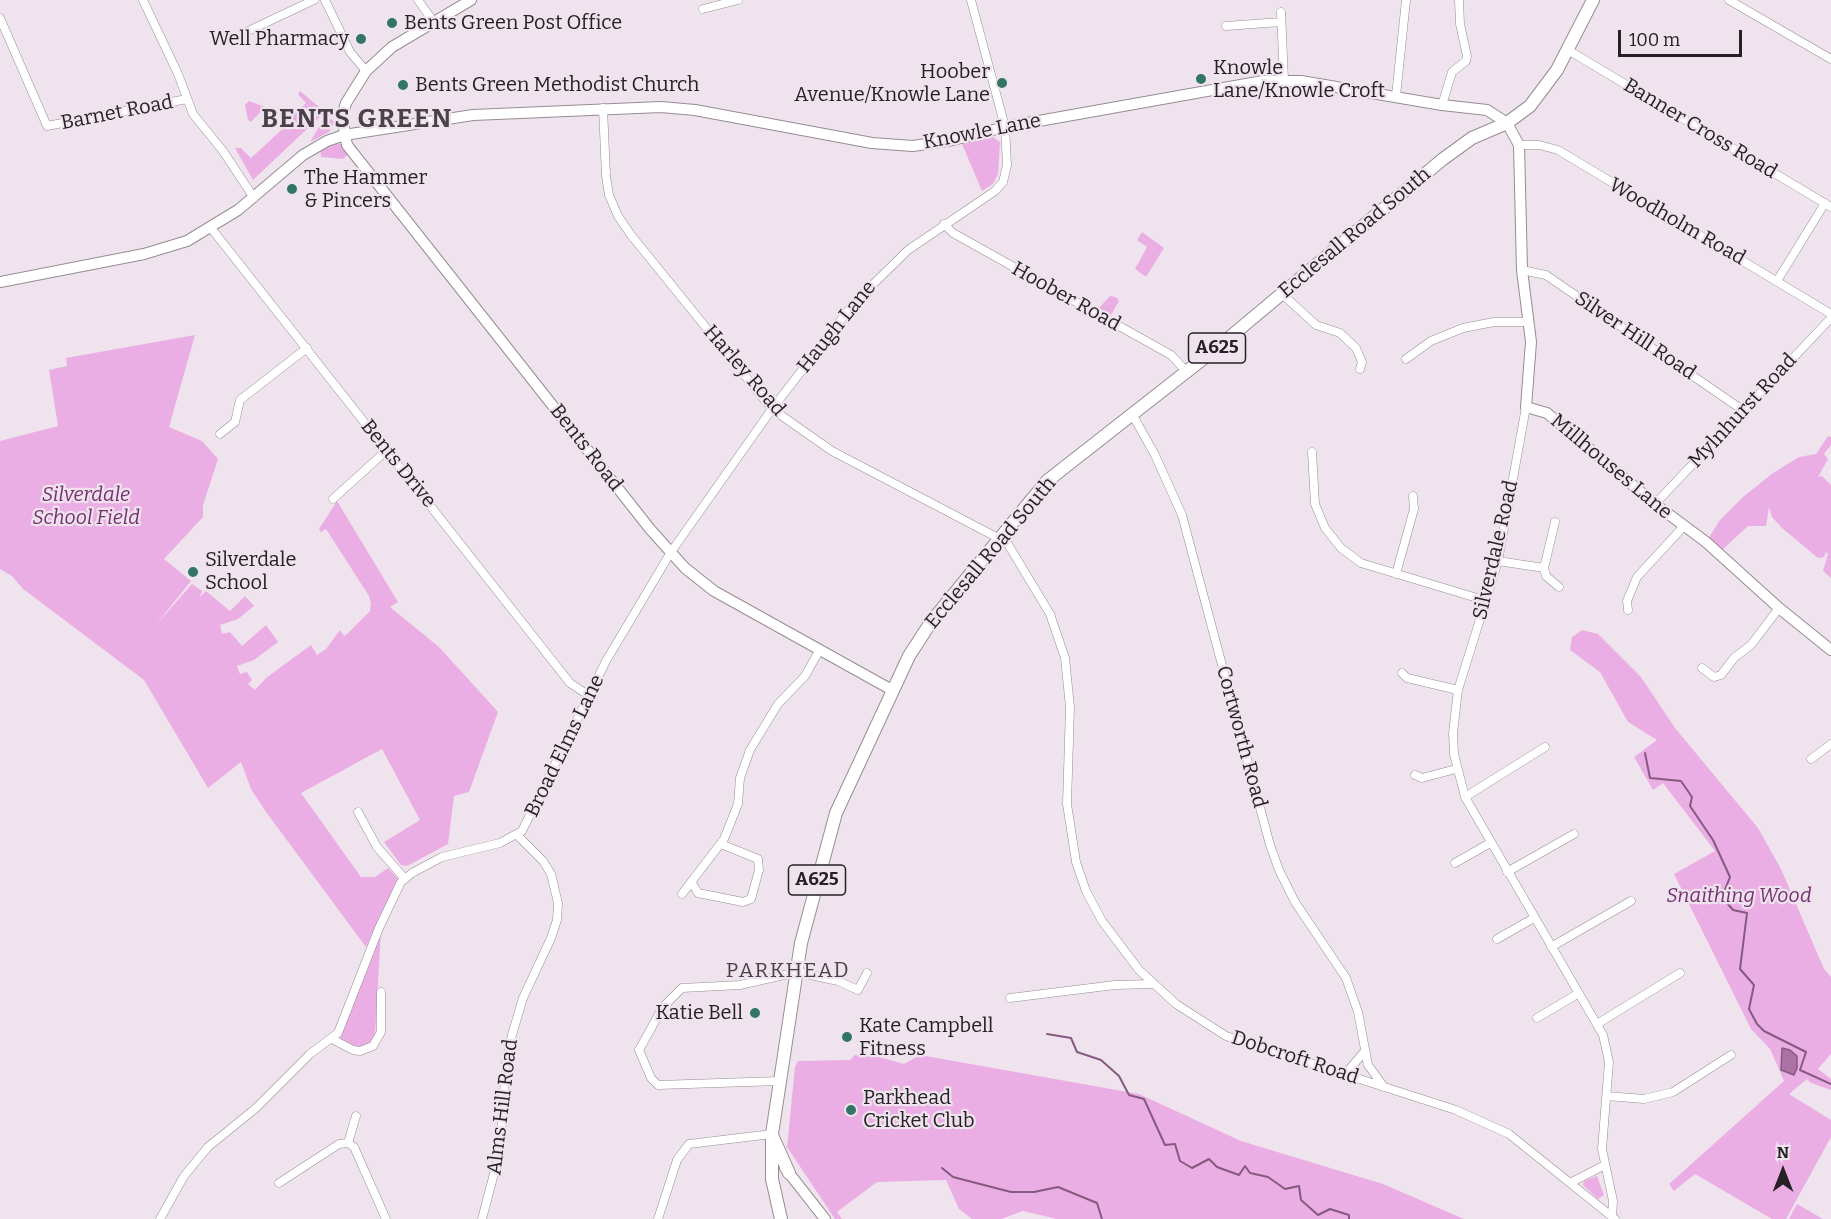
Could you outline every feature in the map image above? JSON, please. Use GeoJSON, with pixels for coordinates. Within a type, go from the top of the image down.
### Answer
{"type":"FeatureCollection","features":[{"type":"Feature","properties":{"kind":"main road","name":"Ecclesall Road South"},"geometry":{"type":"LineString","coordinates":[[781,1219],[775,1194],[771,1159],[772,1134],[801,944],[836,813],[892,690],[909,656],[928,627],[1047,481],[1186,372],[1443,159],[1472,138],[1507,123],[1530,106],[1568,50],[1593,0]]}},
{"type":"Feature","properties":{"kind":"main road"},"geometry":{"type":"LineString","coordinates":[[772,1134],[791,1175],[780,1182],[775,1194]]}},
{"type":"Feature","properties":{"kind":"street"},"geometry":{"type":"LineString","coordinates":[[143,0],[202,128],[223,151],[254,198]]}},
{"type":"Feature","properties":{"kind":"street"},"geometry":{"type":"LineString","coordinates":[[246,32],[314,0]]}},
{"type":"Feature","properties":{"kind":"street"},"geometry":{"type":"LineString","coordinates":[[325,0],[357,63],[366,71]]}},
{"type":"Feature","properties":{"kind":"street"},"geometry":{"type":"LineString","coordinates":[[418,0],[433,21]]}},
{"type":"Feature","properties":{"kind":"street"},"geometry":{"type":"LineString","coordinates":[[344,135],[342,116],[346,103],[366,71],[392,47],[471,0]]}},
{"type":"Feature","properties":{"kind":"street"},"geometry":{"type":"LineString","coordinates":[[703,9],[738,0]]}},
{"type":"Feature","properties":{"kind":"street"},"geometry":{"type":"LineString","coordinates":[[971,0],[1005,127]]}},
{"type":"Feature","properties":{"kind":"street"},"geometry":{"type":"LineString","coordinates":[[1396,96],[1406,0]]}},
{"type":"Feature","properties":{"kind":"street"},"geometry":{"type":"LineString","coordinates":[[1443,105],[1452,72],[1466,61],[1467,56],[1460,24],[1459,0]]}},
{"type":"Feature","properties":{"kind":"street"},"geometry":{"type":"LineString","coordinates":[[1729,0],[1831,59]]}},
{"type":"Feature","properties":{"kind":"street"},"geometry":{"type":"LineString","coordinates":[[1281,12],[1284,80]]}},
{"type":"Feature","properties":{"kind":"street","name":"Barnet Road"},"geometry":{"type":"LineString","coordinates":[[0,18],[47,126],[187,99]]}},
{"type":"Feature","properties":{"kind":"street"},"geometry":{"type":"LineString","coordinates":[[1226,26],[1281,22]]}},
{"type":"Feature","properties":{"kind":"street","name":"Banner Cross Road"},"geometry":{"type":"LineString","coordinates":[[1568,50],[1828,205]]}},
{"type":"Feature","properties":{"kind":"street","name":"Knowle Lane"},"geometry":{"type":"LineString","coordinates":[[0,282],[144,254],[187,241],[212,228],[254,198],[303,155],[315,147],[344,135],[473,116],[661,107],[695,110],[895,146],[932,144],[1005,127],[1240,84],[1284,80],[1487,110],[1507,123]]}},
{"type":"Feature","properties":{"kind":"street","name":"Harley Road"},"geometry":{"type":"LineString","coordinates":[[603,108],[606,176],[609,195],[618,216],[772,409],[832,451],[1001,538]]}},
{"type":"Feature","properties":{"kind":"street","name":"Millhouses Lane"},"geometry":{"type":"LineString","coordinates":[[1507,123],[1519,145],[1522,270],[1531,342],[1526,407],[1547,413],[1655,504],[1706,542],[1779,608],[1831,650]]}},
{"type":"Feature","properties":{"kind":"street","name":"Haugh Lane"},"geometry":{"type":"LineString","coordinates":[[672,552],[772,409],[854,303],[894,262],[944,224],[995,191],[1003,182],[1007,165],[1005,127]]}},
{"type":"Feature","properties":{"kind":"street","name":"Bents Road"},"geometry":{"type":"LineString","coordinates":[[344,135],[347,145],[360,162],[650,529],[685,568],[714,591],[892,690]]}},
{"type":"Feature","properties":{"kind":"street","name":"Woodholm Road"},"geometry":{"type":"LineString","coordinates":[[1519,145],[1539,145],[1558,150],[1777,280],[1831,316]]}},
{"type":"Feature","properties":{"kind":"street"},"geometry":{"type":"LineString","coordinates":[[1777,280],[1828,205]]}},
{"type":"Feature","properties":{"kind":"street","name":"Hoober Road"},"geometry":{"type":"LineString","coordinates":[[944,224],[953,233],[1171,355],[1186,372]]}},
{"type":"Feature","properties":{"kind":"street","name":"Bents Drive"},"geometry":{"type":"LineString","coordinates":[[212,228],[570,683],[588,695]]}},
{"type":"Feature","properties":{"kind":"street","name":"Silver Hill Road"},"geometry":{"type":"LineString","coordinates":[[1522,270],[1546,275],[1744,411]]}},
{"type":"Feature","properties":{"kind":"street"},"geometry":{"type":"LineString","coordinates":[[1281,293],[1316,325],[1330,328],[1348,340],[1356,348],[1362,362],[1360,369]]}},
{"type":"Feature","properties":{"kind":"street","name":"Mylnhurst Road"},"geometry":{"type":"LineString","coordinates":[[1655,504],[1831,316]]}},
{"type":"Feature","properties":{"kind":"street"},"geometry":{"type":"LineString","coordinates":[[1406,359],[1431,340],[1463,328],[1494,322],[1528,322]]}},
{"type":"Feature","properties":{"kind":"street"},"geometry":{"type":"LineString","coordinates":[[220,434],[235,422],[240,400],[307,348]]}},
{"type":"Feature","properties":{"kind":"street","name":"Silverdale Road"},"geometry":{"type":"LineString","coordinates":[[1526,407],[1498,561],[1458,690],[1453,733],[1456,769],[1465,797],[1597,1024],[1607,1048],[1607,1096],[1602,1149],[1613,1201],[1613,1218]]}},
{"type":"Feature","properties":{"kind":"street","name":"Cortworth Road"},"geometry":{"type":"LineString","coordinates":[[1132,414],[1155,455],[1182,515],[1270,845],[1294,902],[1346,978],[1358,1012],[1364,1052],[1374,1075],[1385,1088]]}},
{"type":"Feature","properties":{"kind":"street"},"geometry":{"type":"LineString","coordinates":[[333,499],[387,450]]}},
{"type":"Feature","properties":{"kind":"street"},"geometry":{"type":"LineString","coordinates":[[1312,452],[1315,504],[1333,540],[1361,563],[1487,601]]}},
{"type":"Feature","properties":{"kind":"street"},"geometry":{"type":"LineString","coordinates":[[1396,574],[1414,509],[1413,496]]}},
{"type":"Feature","properties":{"kind":"street"},"geometry":{"type":"LineString","coordinates":[[1555,522],[1544,568],[1546,576],[1559,587]]}},
{"type":"Feature","properties":{"kind":"street"},"geometry":{"type":"LineString","coordinates":[[1628,610],[1627,602],[1637,577],[1684,526]]}},
{"type":"Feature","properties":{"kind":"street","name":"Dobcroft Road"},"geometry":{"type":"LineString","coordinates":[[1001,538],[1050,614],[1065,658],[1070,707],[1067,804],[1076,862],[1086,891],[1102,921],[1121,948],[1152,984],[1176,1004],[1226,1036],[1456,1110],[1500,1129],[1572,1182],[1613,1218]]}},
{"type":"Feature","properties":{"kind":"street","name":"Broad Elms Lane"},"geometry":{"type":"LineString","coordinates":[[160,1219],[177,1185],[208,1147],[264,1100],[316,1049],[333,1039],[343,1023],[393,894],[405,879],[442,857],[500,843],[517,835],[527,824],[588,695],[672,552]]}},
{"type":"Feature","properties":{"kind":"street"},"geometry":{"type":"LineString","coordinates":[[1498,561],[1544,568]]}},
{"type":"Feature","properties":{"kind":"street"},"geometry":{"type":"LineString","coordinates":[[1702,668],[1714,676],[1721,675],[1734,658],[1750,645],[1779,608]]}},
{"type":"Feature","properties":{"kind":"street"},"geometry":{"type":"LineString","coordinates":[[682,894],[721,844],[738,804],[740,778],[746,758],[778,704],[805,676],[819,651]]}},
{"type":"Feature","properties":{"kind":"street"},"geometry":{"type":"LineString","coordinates":[[1402,673],[1407,678],[1458,690]]}},
{"type":"Feature","properties":{"kind":"street"},"geometry":{"type":"LineString","coordinates":[[1811,759],[1831,744]]}},
{"type":"Feature","properties":{"kind":"street"},"geometry":{"type":"LineString","coordinates":[[1465,797],[1545,747]]}},
{"type":"Feature","properties":{"kind":"street"},"geometry":{"type":"LineString","coordinates":[[1415,775],[1422,778],[1456,769]]}},
{"type":"Feature","properties":{"kind":"street"},"geometry":{"type":"LineString","coordinates":[[358,812],[377,847],[405,879]]}},
{"type":"Feature","properties":{"kind":"street"},"geometry":{"type":"LineString","coordinates":[[1507,872],[1574,834]]}},
{"type":"Feature","properties":{"kind":"street","name":"Alms Hill Road"},"geometry":{"type":"LineString","coordinates":[[482,1219],[500,1151],[506,1063],[512,1035],[524,998],[557,920],[558,903],[551,874],[543,861],[517,835]]}},
{"type":"Feature","properties":{"kind":"street"},"geometry":{"type":"LineString","coordinates":[[1455,863],[1490,843]]}},
{"type":"Feature","properties":{"kind":"street"},"geometry":{"type":"LineString","coordinates":[[692,883],[698,893],[743,902],[751,899],[759,870],[758,859],[721,844]]}},
{"type":"Feature","properties":{"kind":"street"},"geometry":{"type":"LineString","coordinates":[[1551,947],[1631,902]]}},
{"type":"Feature","properties":{"kind":"street"},"geometry":{"type":"LineString","coordinates":[[1497,939],[1534,918]]}},
{"type":"Feature","properties":{"kind":"street"},"geometry":{"type":"LineString","coordinates":[[780,1081],[658,1085],[651,1078],[639,1050],[663,1007],[682,988],[740,985],[797,972],[838,981],[858,990],[867,973]]}},
{"type":"Feature","properties":{"kind":"street"},"geometry":{"type":"LineString","coordinates":[[1597,1024],[1680,973]]}},
{"type":"Feature","properties":{"kind":"street"},"geometry":{"type":"LineString","coordinates":[[1010,998],[1115,985],[1152,984]]}},
{"type":"Feature","properties":{"kind":"street"},"geometry":{"type":"LineString","coordinates":[[333,1039],[353,1050],[360,1051],[373,1046],[381,1032],[381,992]]}},
{"type":"Feature","properties":{"kind":"street"},"geometry":{"type":"LineString","coordinates":[[1537,1018],[1579,993]]}},
{"type":"Feature","properties":{"kind":"street"},"geometry":{"type":"LineString","coordinates":[[1340,1074],[1348,1071],[1364,1052]]}},
{"type":"Feature","properties":{"kind":"street"},"geometry":{"type":"LineString","coordinates":[[1607,1096],[1644,1099],[1673,1092],[1731,1055]]}},
{"type":"Feature","properties":{"kind":"street"},"geometry":{"type":"LineString","coordinates":[[348,1143],[356,1116]]}},
{"type":"Feature","properties":{"kind":"street"},"geometry":{"type":"LineString","coordinates":[[658,1219],[677,1160],[690,1144],[772,1134]]}},
{"type":"Feature","properties":{"kind":"street"},"geometry":{"type":"LineString","coordinates":[[279,1183],[339,1144],[348,1143],[354,1147],[386,1219]]}},
{"type":"Feature","properties":{"kind":"street"},"geometry":{"type":"LineString","coordinates":[[771,1159],[780,1163],[791,1175],[825,1219]]}},
{"type":"Feature","properties":{"kind":"street"},"geometry":{"type":"LineString","coordinates":[[1572,1182],[1604,1166]]}},
{"type":"Feature","properties":{"kind":"green space"},"geometry":{"type":"Polygon","coordinates":[[[300,91],[325,112],[253,180],[235,148],[241,148],[251,158],[290,122],[288,120],[306,103],[298,94],[300,91]]]}},
{"type":"Feature","properties":{"kind":"green space"},"geometry":{"type":"Polygon","coordinates":[[[249,101],[265,107],[251,122],[248,120],[245,105],[249,101]]]}},
{"type":"Feature","properties":{"kind":"green space"},"geometry":{"type":"Polygon","coordinates":[[[332,119],[334,123],[329,132],[310,142],[322,122],[332,119]]]}},
{"type":"Feature","properties":{"kind":"green space"},"geometry":{"type":"Polygon","coordinates":[[[993,137],[1000,142],[998,174],[993,184],[982,191],[962,144],[993,137]]]}},
{"type":"Feature","properties":{"kind":"green space"},"geometry":{"type":"Polygon","coordinates":[[[333,143],[342,144],[350,153],[343,159],[321,157],[320,148],[333,143]]]}},
{"type":"Feature","properties":{"kind":"green space"},"geometry":{"type":"Polygon","coordinates":[[[1142,232],[1164,248],[1146,277],[1135,269],[1147,247],[1137,240],[1142,232]]]}},
{"type":"Feature","properties":{"kind":"green space"},"geometry":{"type":"Polygon","coordinates":[[[1110,296],[1116,297],[1119,301],[1111,315],[1099,308],[1110,296]]]}},
{"type":"Feature","properties":{"kind":"green space","name":"Silverdale School"},"geometry":{"type":"Polygon","coordinates":[[[195,335],[169,427],[202,441],[218,459],[203,505],[203,517],[164,559],[191,581],[155,626],[192,584],[202,591],[200,597],[206,591],[230,611],[245,596],[254,606],[238,619],[220,625],[222,634],[230,632],[242,646],[266,625],[278,642],[254,660],[237,666],[240,674],[247,672],[252,680],[248,684],[255,690],[266,678],[311,645],[317,655],[326,649],[340,630],[344,636],[370,611],[371,604],[369,596],[326,529],[321,532],[319,529],[337,501],[398,602],[390,607],[439,647],[498,712],[469,792],[454,796],[448,844],[407,866],[401,865],[384,842],[420,820],[382,749],[301,793],[361,877],[375,877],[388,868],[398,879],[366,947],[266,812],[251,789],[241,762],[208,788],[144,680],[0,569],[0,441],[58,426],[49,370],[67,366],[66,358],[195,335]]]}},
{"type":"Feature","properties":{"kind":"green space"},"geometry":{"type":"Polygon","coordinates":[[[1828,436],[1831,437],[1831,445],[1824,454],[1828,459],[1818,477],[1822,476],[1831,485],[1831,578],[1823,571],[1828,554],[1826,552],[1824,557],[1818,558],[1782,528],[1772,517],[1769,507],[1766,526],[1748,526],[1719,553],[1706,542],[1720,520],[1743,497],[1773,473],[1799,457],[1816,454],[1828,436]]]}},
{"type":"Feature","properties":{"kind":"green space","name":"Snaithing Wood"},"geometry":{"type":"Polygon","coordinates":[[[1582,630],[1598,634],[1641,677],[1675,728],[1758,828],[1781,869],[1824,969],[1831,977],[1831,1054],[1818,1069],[1831,1079],[1831,1090],[1811,1083],[1807,1079],[1789,1094],[1831,1120],[1831,1137],[1786,1219],[1772,1219],[1695,1174],[1674,1191],[1669,1184],[1784,1081],[1770,1049],[1751,1029],[1674,874],[1715,851],[1663,783],[1653,790],[1634,757],[1657,740],[1628,722],[1600,672],[1570,650],[1572,637],[1582,630]]]}},
{"type":"Feature","properties":{"kind":"green space"},"geometry":{"type":"Polygon","coordinates":[[[381,931],[375,1036],[368,1045],[357,1048],[341,1041],[340,1034],[381,931]]]}},
{"type":"Feature","properties":{"kind":"green space"},"geometry":{"type":"Polygon","coordinates":[[[855,1055],[879,1057],[904,1064],[920,1055],[1139,1094],[1241,1141],[1383,1184],[1464,1219],[1057,1219],[1023,1211],[1001,1219],[972,1219],[959,1209],[946,1180],[877,1182],[837,1212],[842,1219],[835,1219],[787,1147],[795,1067],[798,1061],[850,1060],[855,1055]]]}},
{"type":"Feature","properties":{"kind":"green space"},"geometry":{"type":"Polygon","coordinates":[[[1597,1176],[1604,1195],[1598,1199],[1583,1185],[1584,1181],[1597,1176]]]}},
{"type":"Feature","properties":{"kind":"green space"},"geometry":{"type":"Polygon","coordinates":[[[1797,1204],[1823,1219],[1789,1219],[1797,1204]]]}},
{"type":"Feature","properties":{"kind":"shaded area"},"geometry":{"type":"Polygon","coordinates":[[[1782,1048],[1790,1050],[1797,1056],[1797,1068],[1794,1075],[1781,1070],[1782,1048]]]}},
{"type":"Feature","properties":{"kind":"waterway"},"geometry":{"type":"LineString","coordinates":[[1645,753],[1650,778],[1681,781],[1692,797],[1690,806],[1713,840],[1730,877],[1722,897],[1733,910],[1747,913],[1740,969],[1754,985],[1749,1009],[1757,1024],[1764,1031],[1806,1052],[1800,1070],[1831,1084]]}},
{"type":"Feature","properties":{"kind":"waterway"},"geometry":{"type":"LineString","coordinates":[[1047,1034],[1071,1038],[1077,1052],[1101,1060],[1119,1076],[1129,1095],[1144,1099],[1165,1145],[1175,1144],[1180,1161],[1192,1168],[1209,1159],[1217,1167],[1239,1175],[1245,1166],[1250,1173],[1268,1177],[1285,1189],[1299,1186],[1301,1200],[1318,1215],[1330,1209],[1349,1215],[1349,1219]]}},
{"type":"Feature","properties":{"kind":"waterway"},"geometry":{"type":"LineString","coordinates":[[942,1168],[953,1177],[1011,1192],[1034,1192],[1058,1187],[1097,1203],[1102,1219]]}},
{"type":"Feature","properties":{"kind":"place","name":"Bents Green Post Office"},"geometry":{"type":"Point","coordinates":[392,23]}},
{"type":"Feature","properties":{"kind":"place","name":"Well Pharmacy"},"geometry":{"type":"Point","coordinates":[361,39]}},
{"type":"Feature","properties":{"kind":"place","name":"Knowle Lane/Knowle Croft"},"geometry":{"type":"Point","coordinates":[1201,79]}},
{"type":"Feature","properties":{"kind":"place","name":"Hoober Avenue/Knowle Lane"},"geometry":{"type":"Point","coordinates":[1002,83]}},
{"type":"Feature","properties":{"kind":"place","name":"Bents Green Methodist Church"},"geometry":{"type":"Point","coordinates":[403,85]}},
{"type":"Feature","properties":{"kind":"place","name":"The Hammer & Pincers"},"geometry":{"type":"Point","coordinates":[292,189]}},
{"type":"Feature","properties":{"kind":"place","name":"Silverdale School"},"geometry":{"type":"Point","coordinates":[193,572]}},
{"type":"Feature","properties":{"kind":"place","name":"Katie Bell"},"geometry":{"type":"Point","coordinates":[755,1013]}},
{"type":"Feature","properties":{"kind":"place","name":"Kate Campbell Fitness"},"geometry":{"type":"Point","coordinates":[847,1037]}},
{"type":"Feature","properties":{"kind":"place","name":"Parkhead Cricket Club"},"geometry":{"type":"Point","coordinates":[851,1110]}},
{"type":"Feature","properties":{"kind":"district","name":"BENTS GREEN"},"geometry":{"type":"Point","coordinates":[357,120]}},
{"type":"Feature","properties":{"kind":"district","name":"PARKHEAD"},"geometry":{"type":"Point","coordinates":[788,971]}},
{"type":"Feature","properties":{"kind":"park label","name":"Silverdale School Field"},"geometry":{"type":"Point","coordinates":[86,506]}}]}
